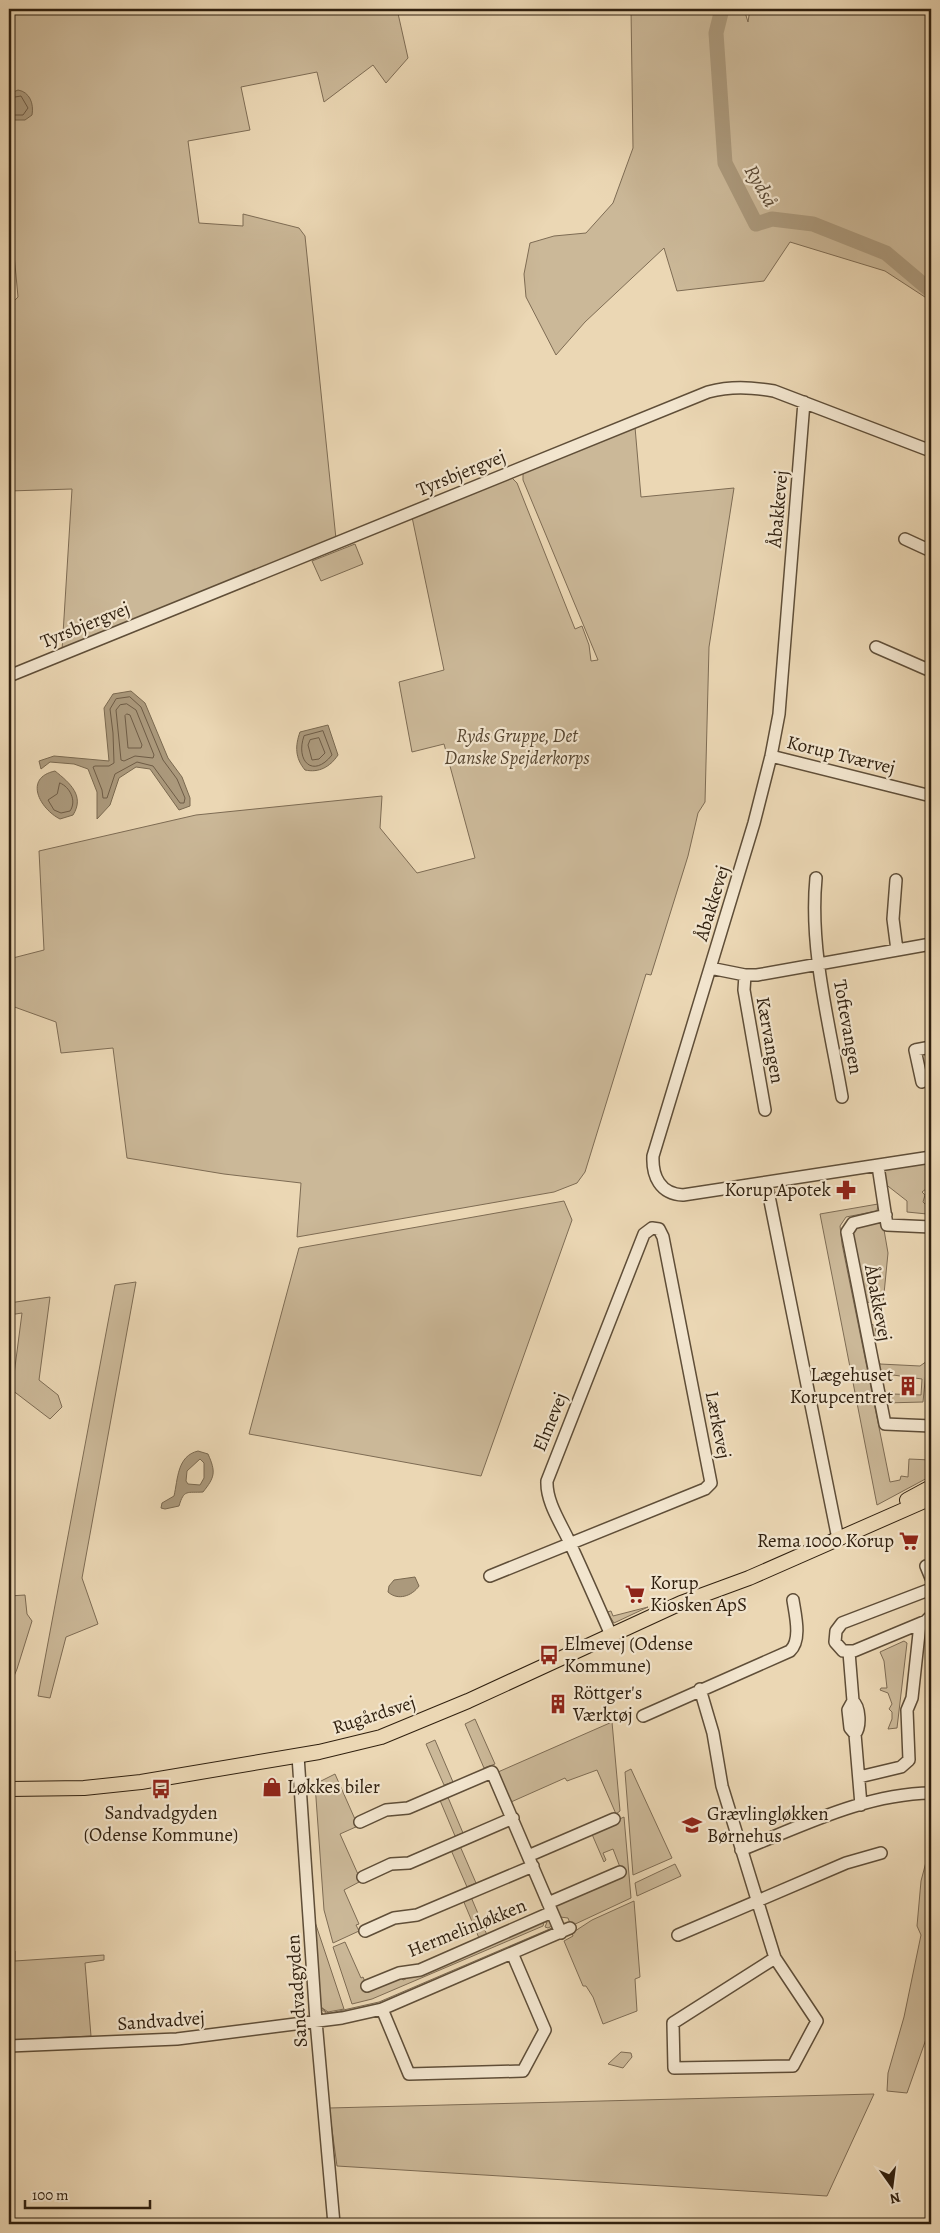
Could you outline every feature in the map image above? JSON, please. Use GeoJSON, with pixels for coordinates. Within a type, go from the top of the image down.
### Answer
{"type":"FeatureCollection","features":[{"type":"Feature","properties":{"kind":"main road","name":"Rugårdsvej"},"geometry":{"type":"LineString","coordinates":[[9,1789],[77,1788],[125,1784],[298,1756],[354,1744],[399,1730],[726,1585],[750,1578],[931,1487]]}},
{"type":"Feature","properties":{"kind":"main road"},"geometry":{"type":"LineString","coordinates":[[918,1504],[931,1494]]}},
{"type":"Feature","properties":{"kind":"main road","name":"Rugårdsvej"},"geometry":{"type":"LineString","coordinates":[[836,1536],[931,1498]]}},
{"type":"Feature","properties":{"kind":"street","name":"Tyrsbjergvej"},"geometry":{"type":"LineString","coordinates":[[9,676],[708,392],[726,387],[747,386],[774,391],[931,451]]}},
{"type":"Feature","properties":{"kind":"street","name":"Åbakkevej"},"geometry":{"type":"LineString","coordinates":[[804,402],[779,714],[771,756],[754,823],[653,1156],[652,1166],[660,1184],[669,1192],[683,1195],[931,1157]]}},
{"type":"Feature","properties":{"kind":"street"},"geometry":{"type":"LineString","coordinates":[[905,539],[931,551]]}},
{"type":"Feature","properties":{"kind":"street"},"geometry":{"type":"LineString","coordinates":[[876,647],[931,671]]}},
{"type":"Feature","properties":{"kind":"street","name":"Korup Tværvej"},"geometry":{"type":"LineString","coordinates":[[771,756],[931,796]]}},
{"type":"Feature","properties":{"kind":"street","name":"Toftevangen"},"geometry":{"type":"LineString","coordinates":[[816,878],[814,919],[819,964],[842,1097]]}},
{"type":"Feature","properties":{"kind":"street"},"geometry":{"type":"LineString","coordinates":[[896,880],[893,920],[897,950]]}},
{"type":"Feature","properties":{"kind":"street"},"geometry":{"type":"LineString","coordinates":[[710,968],[745,976],[758,975],[931,944]]}},
{"type":"Feature","properties":{"kind":"street","name":"Kærvangen"},"geometry":{"type":"LineString","coordinates":[[745,976],[744,990],[765,1110]]}},
{"type":"Feature","properties":{"kind":"street"},"geometry":{"type":"LineString","coordinates":[[922,1082],[915,1050],[931,1047]]}},
{"type":"Feature","properties":{"kind":"street"},"geometry":{"type":"LineString","coordinates":[[878,1166],[887,1225],[931,1227]]}},
{"type":"Feature","properties":{"kind":"street"},"geometry":{"type":"LineString","coordinates":[[773,1198],[836,1536]]}},
{"type":"Feature","properties":{"kind":"street","name":"Åbakkevej"},"geometry":{"type":"LineString","coordinates":[[886,1216],[853,1223],[847,1232],[885,1424],[931,1426]]}},
{"type":"Feature","properties":{"kind":"street","name":"Elmevej"},"geometry":{"type":"LineString","coordinates":[[611,1635],[548,1492],[547,1477],[644,1234],[655,1227]]}},
{"type":"Feature","properties":{"kind":"street","name":"Lærkevej"},"geometry":{"type":"LineString","coordinates":[[570,1543],[711,1484],[662,1234],[655,1227]]}},
{"type":"Feature","properties":{"kind":"street"},"geometry":{"type":"LineString","coordinates":[[490,1576],[570,1543]]}},
{"type":"Feature","properties":{"kind":"street"},"geometry":{"type":"LineString","coordinates":[[926,1566],[931,1578]]}},
{"type":"Feature","properties":{"kind":"street"},"geometry":{"type":"LineString","coordinates":[[931,1589],[842,1624],[836,1631],[835,1642],[841,1650],[849,1652],[920,1624],[929,1620],[931,1616]]}},
{"type":"Feature","properties":{"kind":"street"},"geometry":{"type":"LineString","coordinates":[[643,1716],[793,1648],[797,1637],[793,1600]]}},
{"type":"Feature","properties":{"kind":"street"},"geometry":{"type":"LineString","coordinates":[[859,1777],[901,1767],[909,1760],[907,1710],[912,1698],[920,1624]]}},
{"type":"Feature","properties":{"kind":"street"},"geometry":{"type":"LineString","coordinates":[[849,1652],[853,1702],[857,1706],[859,1727],[855,1734],[861,1804]]}},
{"type":"Feature","properties":{"kind":"street"},"geometry":{"type":"LineString","coordinates":[[700,1689],[713,1733],[722,1786],[775,1958],[817,2022],[793,2066],[674,2068],[673,2023],[775,1958]]}},
{"type":"Feature","properties":{"kind":"street","name":"Sandvadgyden"},"geometry":{"type":"LineString","coordinates":[[298,1756],[316,2021],[334,2224]]}},
{"type":"Feature","properties":{"kind":"street","name":"Hermelinløkken"},"geometry":{"type":"LineString","coordinates":[[316,2021],[342,2018],[382,2009],[565,1930],[550,1908],[494,1774],[490,1772],[408,1808],[386,1810],[360,1822]]}},
{"type":"Feature","properties":{"kind":"street"},"geometry":{"type":"LineString","coordinates":[[741,1850],[835,1812],[861,1804],[931,1793]]}},
{"type":"Feature","properties":{"kind":"street"},"geometry":{"type":"LineString","coordinates":[[363,1876],[391,1864],[409,1863],[513,1818]]}},
{"type":"Feature","properties":{"kind":"street","name":"Hermelinløkken"},"geometry":{"type":"LineString","coordinates":[[365,1931],[394,1918],[417,1915],[614,1819]]}},
{"type":"Feature","properties":{"kind":"street"},"geometry":{"type":"LineString","coordinates":[[678,1935],[846,1863],[881,1853]]}},
{"type":"Feature","properties":{"kind":"street","name":"Hermelinløkken"},"geometry":{"type":"LineString","coordinates":[[367,1986],[399,1973],[420,1970],[550,1908],[620,1872]]}},
{"type":"Feature","properties":{"kind":"street"},"geometry":{"type":"LineString","coordinates":[[382,2009],[409,2074],[523,2071],[545,2030],[512,1953]]}},
{"type":"Feature","properties":{"kind":"street","name":"Sandvadvej"},"geometry":{"type":"LineString","coordinates":[[9,2046],[177,2039],[316,2021]]}},
{"type":"Feature","properties":{"kind":"green space"},"geometry":{"type":"Polygon","coordinates":[[[9,9],[397,9],[408,58],[386,83],[373,65],[324,102],[317,72],[241,87],[250,130],[188,141],[199,223],[243,226],[243,214],[299,228],[305,236],[336,539],[62,650],[72,489],[9,491],[9,306],[18,297],[9,200],[9,9]]]}},
{"type":"Feature","properties":{"kind":"green space"},"geometry":{"type":"Polygon","coordinates":[[[631,9],[744,9],[748,22],[750,9],[931,9],[931,301],[885,271],[790,242],[764,281],[677,291],[664,248],[585,322],[556,355],[526,297],[524,274],[530,243],[554,236],[586,233],[613,203],[633,148],[631,9]]]}},
{"type":"Feature","properties":{"kind":"green space","name":"Ryds Gruppe, Det Danske Spejderkorps"},"geometry":{"type":"Polygon","coordinates":[[[635,427],[641,497],[734,488],[709,647],[705,802],[698,813],[688,856],[651,975],[646,974],[585,1172],[577,1183],[554,1192],[297,1237],[301,1183],[224,1174],[127,1158],[113,1048],[61,1053],[56,1022],[9,1005],[9,959],[44,950],[39,851],[196,815],[382,796],[380,828],[417,873],[475,858],[444,744],[412,752],[399,682],[444,670],[412,517],[511,477],[517,483],[575,629],[582,626],[589,645],[591,661],[598,660],[523,480],[523,472],[635,427]]]}},
{"type":"Feature","properties":{"kind":"green space"},"geometry":{"type":"Polygon","coordinates":[[[355,544],[363,564],[321,581],[312,561],[355,544]]]}},
{"type":"Feature","properties":{"kind":"green space"},"geometry":{"type":"Polygon","coordinates":[[[931,1161],[931,1185],[922,1192],[925,1195],[923,1202],[928,1207],[927,1214],[907,1212],[907,1201],[884,1183],[884,1171],[887,1168],[931,1161]]]}},
{"type":"Feature","properties":{"kind":"green space"},"geometry":{"type":"Polygon","coordinates":[[[564,1201],[572,1220],[481,1476],[249,1434],[299,1248],[564,1201]]]}},
{"type":"Feature","properties":{"kind":"green space"},"geometry":{"type":"Polygon","coordinates":[[[878,1204],[877,1211],[846,1217],[840,1226],[842,1244],[890,1482],[900,1480],[901,1476],[908,1477],[909,1459],[931,1460],[931,1476],[877,1505],[820,1214],[878,1204]]]}},
{"type":"Feature","properties":{"kind":"green space"},"geometry":{"type":"Polygon","coordinates":[[[879,1222],[883,1224],[888,1253],[883,1304],[866,1302],[852,1233],[856,1226],[879,1222]]]}},
{"type":"Feature","properties":{"kind":"green space"},"geometry":{"type":"Polygon","coordinates":[[[136,1282],[82,1578],[98,1624],[66,1637],[50,1698],[38,1696],[115,1285],[136,1282]]]}},
{"type":"Feature","properties":{"kind":"green space"},"geometry":{"type":"Polygon","coordinates":[[[50,1297],[39,1380],[58,1395],[62,1407],[50,1419],[12,1390],[22,1313],[9,1315],[9,1303],[50,1297]]]}},
{"type":"Feature","properties":{"kind":"green space"},"geometry":{"type":"Polygon","coordinates":[[[869,1318],[871,1324],[876,1326],[874,1348],[880,1364],[920,1366],[927,1361],[923,1402],[885,1403],[881,1387],[883,1387],[885,1393],[921,1395],[922,1379],[893,1375],[888,1372],[880,1374],[882,1380],[880,1380],[867,1320],[869,1318]]]}},
{"type":"Feature","properties":{"kind":"green space"},"geometry":{"type":"Polygon","coordinates":[[[25,1595],[27,1614],[32,1621],[9,1688],[9,1596],[25,1595]]]}},
{"type":"Feature","properties":{"kind":"green space"},"geometry":{"type":"Polygon","coordinates":[[[648,1607],[614,1623],[607,1612],[611,1611],[613,1616],[648,1607]]]}},
{"type":"Feature","properties":{"kind":"green space"},"geometry":{"type":"Polygon","coordinates":[[[904,1641],[907,1643],[897,1728],[888,1729],[892,1719],[892,1712],[889,1709],[892,1704],[888,1693],[880,1690],[881,1688],[887,1688],[884,1661],[880,1652],[904,1641]]]}},
{"type":"Feature","properties":{"kind":"green space"},"geometry":{"type":"Polygon","coordinates":[[[475,1719],[495,1764],[484,1768],[465,1724],[475,1719]]]}},
{"type":"Feature","properties":{"kind":"green space"},"geometry":{"type":"Polygon","coordinates":[[[612,1722],[620,1811],[616,1814],[597,1770],[567,1781],[565,1778],[511,1802],[498,1772],[612,1722]]]}},
{"type":"Feature","properties":{"kind":"green space"},"geometry":{"type":"Polygon","coordinates":[[[435,1740],[453,1782],[444,1785],[426,1744],[435,1740]]]}},
{"type":"Feature","properties":{"kind":"green space"},"geometry":{"type":"Polygon","coordinates":[[[631,1769],[672,1858],[633,1875],[625,1772],[631,1769]]]}},
{"type":"Feature","properties":{"kind":"green space"},"geometry":{"type":"Polygon","coordinates":[[[335,1774],[358,1826],[340,1834],[361,1881],[344,1890],[359,1924],[356,1925],[359,1931],[333,1943],[324,1910],[315,1784],[335,1774]]]}},
{"type":"Feature","properties":{"kind":"green space"},"geometry":{"type":"Polygon","coordinates":[[[447,1795],[463,1833],[455,1836],[439,1798],[447,1795]]]}},
{"type":"Feature","properties":{"kind":"green space"},"geometry":{"type":"Polygon","coordinates":[[[624,1817],[631,1898],[571,1926],[568,1918],[560,1917],[555,1904],[623,1875],[613,1849],[603,1853],[606,1860],[604,1862],[591,1832],[624,1817]]]}},
{"type":"Feature","properties":{"kind":"green space"},"geometry":{"type":"Polygon","coordinates":[[[931,1843],[931,2025],[907,2093],[887,2091],[888,2073],[904,2017],[921,1935],[917,1926],[921,1881],[931,1843]]]}},
{"type":"Feature","properties":{"kind":"green space"},"geometry":{"type":"Polygon","coordinates":[[[460,1846],[476,1883],[467,1887],[451,1850],[460,1846]]]}},
{"type":"Feature","properties":{"kind":"green space"},"geometry":{"type":"Polygon","coordinates":[[[675,1864],[681,1876],[637,1896],[635,1883],[675,1864]]]}},
{"type":"Feature","properties":{"kind":"green space"},"geometry":{"type":"Polygon","coordinates":[[[471,1897],[487,1935],[479,1938],[463,1900],[471,1897]]]}},
{"type":"Feature","properties":{"kind":"green space"},"geometry":{"type":"Polygon","coordinates":[[[634,1901],[640,1977],[635,1979],[637,2011],[603,2024],[593,1997],[586,1986],[583,1986],[564,1941],[573,1936],[572,1933],[592,1920],[634,1901]]]}},
{"type":"Feature","properties":{"kind":"green space"},"geometry":{"type":"Polygon","coordinates":[[[548,1918],[552,1926],[548,1928],[545,1927],[547,1922],[544,1922],[543,1926],[372,1999],[352,2004],[333,1947],[345,1942],[368,1989],[400,1977],[403,1980],[548,1918]]]}},
{"type":"Feature","properties":{"kind":"green space"},"geometry":{"type":"Polygon","coordinates":[[[314,1919],[344,2009],[328,2012],[321,2007],[326,2012],[330,2013],[379,2002],[552,1928],[550,1932],[381,2004],[327,2014],[320,2008],[314,1919]]]}},
{"type":"Feature","properties":{"kind":"green space"},"geometry":{"type":"Polygon","coordinates":[[[15,1951],[15,1961],[104,1955],[104,1960],[85,1963],[91,2036],[9,2040],[9,1952],[15,1951]]]}},
{"type":"Feature","properties":{"kind":"green space"},"geometry":{"type":"Polygon","coordinates":[[[621,2052],[631,2053],[632,2057],[623,2068],[608,2064],[621,2052]]]}},
{"type":"Feature","properties":{"kind":"green space"},"geometry":{"type":"Polygon","coordinates":[[[874,2094],[827,2196],[337,2166],[329,2108],[874,2094]]]}},
{"type":"Feature","properties":{"kind":"water"},"geometry":{"type":"Polygon","coordinates":[[[18,90],[26,93],[30,99],[32,115],[25,120],[9,120],[9,94],[18,90]]]}},
{"type":"Feature","properties":{"kind":"water"},"geometry":{"type":"Polygon","coordinates":[[[131,691],[145,703],[168,758],[182,777],[190,798],[190,806],[179,810],[150,769],[136,767],[119,778],[110,805],[97,819],[97,792],[88,769],[74,764],[50,762],[41,769],[39,761],[54,756],[109,761],[104,708],[113,694],[131,691]]]}},
{"type":"Feature","properties":{"kind":"water"},"geometry":{"type":"Polygon","coordinates":[[[328,725],[338,755],[324,768],[315,771],[305,770],[299,761],[297,752],[300,732],[328,725]]]}},
{"type":"Feature","properties":{"kind":"water"},"geometry":{"type":"Polygon","coordinates":[[[55,771],[66,780],[77,796],[73,815],[60,819],[46,808],[38,794],[37,787],[39,780],[55,771]]]}},
{"type":"Feature","properties":{"kind":"water"},"geometry":{"type":"Polygon","coordinates":[[[198,1451],[208,1454],[213,1470],[210,1482],[203,1492],[185,1494],[179,1506],[161,1508],[162,1503],[174,1496],[182,1463],[191,1454],[198,1451]],[[200,1459],[187,1471],[186,1481],[188,1484],[200,1485],[204,1478],[204,1463],[200,1459]]]}},
{"type":"Feature","properties":{"kind":"water"},"geometry":{"type":"Polygon","coordinates":[[[415,1577],[419,1586],[409,1595],[400,1597],[388,1592],[389,1586],[394,1580],[415,1577]]]}},
{"type":"Feature","properties":{"kind":"waterway","name":"Rydså"},"geometry":{"type":"LineString","coordinates":[[722,9],[716,33],[725,163],[756,224],[772,219],[813,224],[886,253],[931,291]]}},
{"type":"Feature","properties":{"kind":"place","name":"Korup Apotek"},"geometry":{"type":"Point","coordinates":[846,1190]}},
{"type":"Feature","properties":{"kind":"place","name":"Lægehuset Korupcentret"},"geometry":{"type":"Point","coordinates":[908,1386]}},
{"type":"Feature","properties":{"kind":"place","name":"Rema 1000 Korup"},"geometry":{"type":"Point","coordinates":[909,1541]}},
{"type":"Feature","properties":{"kind":"place","name":"Korup Kiosken ApS"},"geometry":{"type":"Point","coordinates":[635,1594]}},
{"type":"Feature","properties":{"kind":"place","name":"Elmevej (Odense Kommune)"},"geometry":{"type":"Point","coordinates":[549,1655]}},
{"type":"Feature","properties":{"kind":"place","name":"Röttger's Værktøj"},"geometry":{"type":"Point","coordinates":[558,1704]}},
{"type":"Feature","properties":{"kind":"place","name":"Løkkes biler"},"geometry":{"type":"Point","coordinates":[272,1787]}},
{"type":"Feature","properties":{"kind":"place","name":"Sandvadgyden (Odense Kommune)"},"geometry":{"type":"Point","coordinates":[161,1789]}},
{"type":"Feature","properties":{"kind":"place","name":"Grævlingløkken Børnehus"},"geometry":{"type":"Point","coordinates":[692,1825]}}]}
